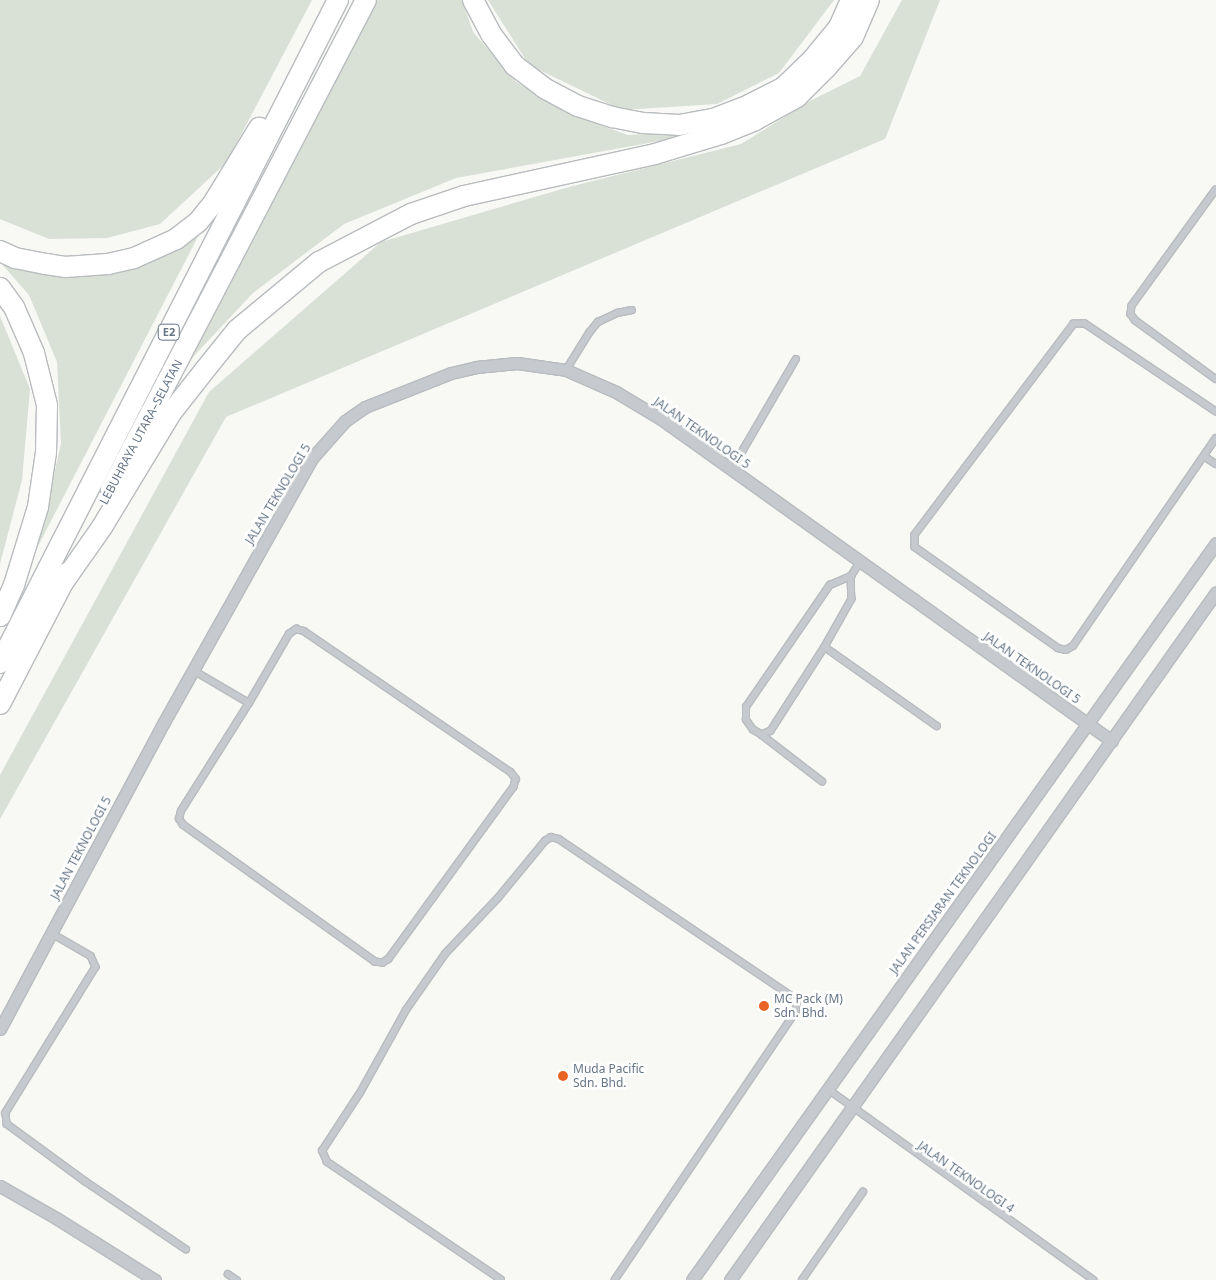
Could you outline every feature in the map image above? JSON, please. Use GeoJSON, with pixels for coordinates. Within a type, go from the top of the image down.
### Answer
{"type":"FeatureCollection","features":[{"type":"Feature","properties":{"kind":"highway"},"geometry":{"type":"LineString","coordinates":[[0,251],[15,258],[65,267],[108,264],[134,258],[176,238],[198,222],[214,202],[338,0]]}},
{"type":"Feature","properties":{"kind":"highway","name":"LEBUHRAYA UTARA–SELATAN"},"geometry":{"type":"LineString","coordinates":[[0,663],[338,0]]}},
{"type":"Feature","properties":{"kind":"highway","name":"LEBUHRAYA UTARA–SELATAN"},"geometry":{"type":"LineString","coordinates":[[0,704],[366,0]]}},
{"type":"Feature","properties":{"kind":"highway"},"geometry":{"type":"LineString","coordinates":[[473,0],[491,34],[514,65],[544,88],[578,106],[612,117],[643,123],[679,125],[713,119],[749,106],[784,87],[812,60],[839,26],[851,0]]}},
{"type":"Feature","properties":{"kind":"highway"},"geometry":{"type":"LineString","coordinates":[[62,584],[102,527],[171,413],[204,370],[237,330],[319,262],[411,214],[464,196],[655,154],[721,134],[754,120],[797,96],[826,68],[853,37],[869,0]]}},
{"type":"Feature","properties":{"kind":"highway"},"geometry":{"type":"LineString","coordinates":[[0,288],[14,307],[34,353],[47,405],[46,452],[38,507],[14,585],[0,616]]}},
{"type":"Feature","properties":{"kind":"street","name":"JALAN TEKNOLOGI 5"},"geometry":{"type":"LineString","coordinates":[[0,1029],[193,670],[313,458],[344,421],[383,398],[451,373],[476,367],[517,363],[566,370],[616,392],[661,419],[1112,741]]}},
{"type":"Feature","properties":{"kind":"street","name":"JALAN PERSIARAN TEKNOLOGI"},"geometry":{"type":"LineString","coordinates":[[692,1280],[1216,543]]}},
{"type":"Feature","properties":{"kind":"street"},"geometry":{"type":"LineString","coordinates":[[736,1278],[852,1107],[1216,592]]}},
{"type":"Feature","properties":{"kind":"street"},"geometry":{"type":"LineString","coordinates":[[0,1186],[56,1218],[155,1280]]}},
{"type":"Feature","properties":{"kind":"lane"},"geometry":{"type":"LineString","coordinates":[[1216,190],[1132,306],[1131,314],[1135,320],[1216,378]]}},
{"type":"Feature","properties":{"kind":"lane"},"geometry":{"type":"LineString","coordinates":[[566,370],[598,322],[617,313],[632,310]]}},
{"type":"Feature","properties":{"kind":"lane"},"geometry":{"type":"LineString","coordinates":[[1216,412],[1085,324],[1074,324],[915,535],[915,547],[1058,648],[1066,650],[1073,646],[1216,438]]}},
{"type":"Feature","properties":{"kind":"lane"},"geometry":{"type":"LineString","coordinates":[[734,472],[743,450],[796,359]]}},
{"type":"Feature","properties":{"kind":"lane"},"geometry":{"type":"LineString","coordinates":[[1204,456],[1216,464]]}},
{"type":"Feature","properties":{"kind":"lane"},"geometry":{"type":"LineString","coordinates":[[822,781],[753,730],[746,720],[746,707],[830,585],[851,576],[860,562]]}},
{"type":"Feature","properties":{"kind":"lane"},"geometry":{"type":"LineString","coordinates":[[762,735],[772,731],[852,599],[851,576]]}},
{"type":"Feature","properties":{"kind":"lane"},"geometry":{"type":"LineString","coordinates":[[296,629],[300,629],[514,775],[514,787],[386,962],[375,962],[181,822],[181,811],[249,703],[289,634],[296,629]]}},
{"type":"Feature","properties":{"kind":"lane"},"geometry":{"type":"LineString","coordinates":[[825,646],[937,726]]}},
{"type":"Feature","properties":{"kind":"lane"},"geometry":{"type":"LineString","coordinates":[[193,670],[249,703]]}},
{"type":"Feature","properties":{"kind":"lane"},"geometry":{"type":"LineString","coordinates":[[501,1280],[326,1162],[322,1151],[360,1093],[406,1010],[445,954],[498,898],[545,841],[551,837],[567,844],[793,997],[797,1004],[796,1012],[615,1280]]}},
{"type":"Feature","properties":{"kind":"lane"},"geometry":{"type":"LineString","coordinates":[[51,933],[91,956],[96,967],[6,1113],[6,1124],[85,1181],[186,1249]]}},
{"type":"Feature","properties":{"kind":"lane","name":"JALAN TEKNOLOGI 4"},"geometry":{"type":"LineString","coordinates":[[827,1088],[1094,1280]]}},
{"type":"Feature","properties":{"kind":"lane"},"geometry":{"type":"LineString","coordinates":[[802,1280],[863,1192]]}},
{"type":"Feature","properties":{"kind":"lane"},"geometry":{"type":"LineString","coordinates":[[228,1274],[237,1280]]}},
{"type":"Feature","properties":{"kind":"shaded area"},"geometry":{"type":"Polygon","coordinates":[[[0,0],[312,0],[226,163],[160,224],[107,238],[49,239],[0,219],[0,0]]]}},
{"type":"Feature","properties":{"kind":"shaded area"},"geometry":{"type":"Polygon","coordinates":[[[374,0],[462,0],[473,32],[516,82],[571,115],[628,135],[687,132],[687,136],[456,178],[344,224],[253,293],[191,359],[374,0]]]}},
{"type":"Feature","properties":{"kind":"shaded area"},"geometry":{"type":"Polygon","coordinates":[[[488,0],[834,0],[779,73],[717,104],[622,110],[529,65],[488,0]]]}},
{"type":"Feature","properties":{"kind":"shaded area"},"geometry":{"type":"Polygon","coordinates":[[[902,0],[940,0],[885,139],[226,417],[0,819],[0,775],[209,392],[381,242],[569,187],[741,144],[810,101],[860,76],[902,0]]]}},
{"type":"Feature","properties":{"kind":"shaded area"},"geometry":{"type":"Polygon","coordinates":[[[205,223],[36,550],[61,444],[57,362],[29,295],[0,262],[0,252],[60,272],[108,275],[152,258],[205,223]]]}},
{"type":"Feature","properties":{"kind":"shaded area"},"geometry":{"type":"Polygon","coordinates":[[[0,316],[30,389],[22,480],[0,564],[0,316]]]}},
{"type":"Feature","properties":{"kind":"place","name":"MC Pack (M) Sdn. Bhd."},"geometry":{"type":"Point","coordinates":[764,1006]}},
{"type":"Feature","properties":{"kind":"place","name":"Muda Pacific Sdn. Bhd."},"geometry":{"type":"Point","coordinates":[563,1076]}}]}
